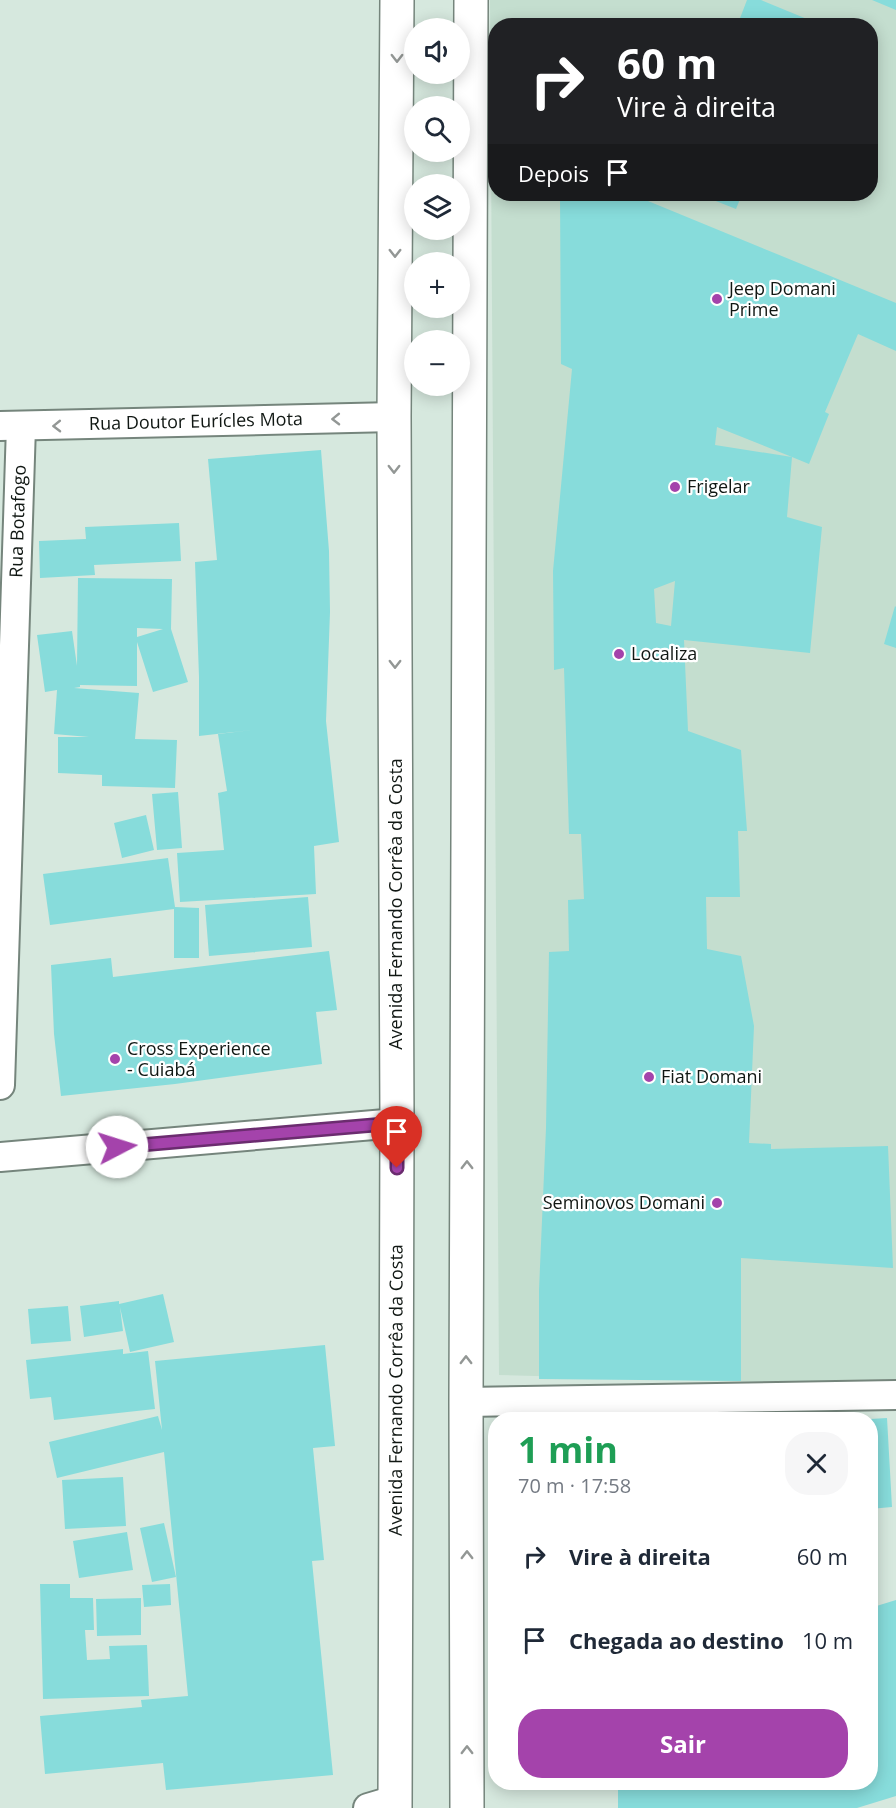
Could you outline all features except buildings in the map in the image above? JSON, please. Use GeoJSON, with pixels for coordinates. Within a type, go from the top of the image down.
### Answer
{"type":"FeatureCollection","features":[{"type":"Feature","properties":{"kind":"main road","name":"Avenida Fernando Corrêa da Costa"},"geometry":{"type":"LineString","coordinates":[[386,1805],[397,1123],[394,417],[398,0]]}},
{"type":"Feature","properties":{"kind":"main road"},"geometry":{"type":"LineString","coordinates":[[467,1808],[466,1402],[471,0]]}},
{"type":"Feature","properties":{"kind":"street","name":"Rua Doutor Eurícles Mota"},"geometry":{"type":"LineString","coordinates":[[10,426],[394,417]]}},
{"type":"Feature","properties":{"kind":"street","name":"Rua Botafogo"},"geometry":{"type":"LineString","coordinates":[[0,1085],[10,426]]}},
{"type":"Feature","properties":{"kind":"street"},"geometry":{"type":"LineString","coordinates":[[0,1157],[397,1123]]}},
{"type":"Feature","properties":{"kind":"street"},"geometry":{"type":"LineString","coordinates":[[466,1402],[896,1395]]}},
{"type":"Feature","properties":{"kind":"shaded area"},"geometry":{"type":"Polygon","coordinates":[[[490,0],[896,0],[896,1386],[499,1375],[491,201],[878,201],[878,18],[490,18],[490,0]]]}},
{"type":"Feature","properties":{"kind":"place","name":"Jeep Domani Prime"},"geometry":{"type":"Point","coordinates":[717,299]}},
{"type":"Feature","properties":{"kind":"place","name":"Frigelar"},"geometry":{"type":"Point","coordinates":[675,487]}},
{"type":"Feature","properties":{"kind":"place","name":"Localiza"},"geometry":{"type":"Point","coordinates":[619,654]}},
{"type":"Feature","properties":{"kind":"place","name":"Cross Experience - Cuiabá"},"geometry":{"type":"Point","coordinates":[115,1059]}},
{"type":"Feature","properties":{"kind":"place","name":"Fiat Domani"},"geometry":{"type":"Point","coordinates":[649,1077]}},
{"type":"Feature","properties":{"kind":"place","name":"Seminovos Domani"},"geometry":{"type":"Point","coordinates":[717,1203]}},
{"type":"Feature","properties":{"kind":"route"},"geometry":{"type":"LineString","coordinates":[[117,1147],[397,1123],[397,1168]]}}]}
